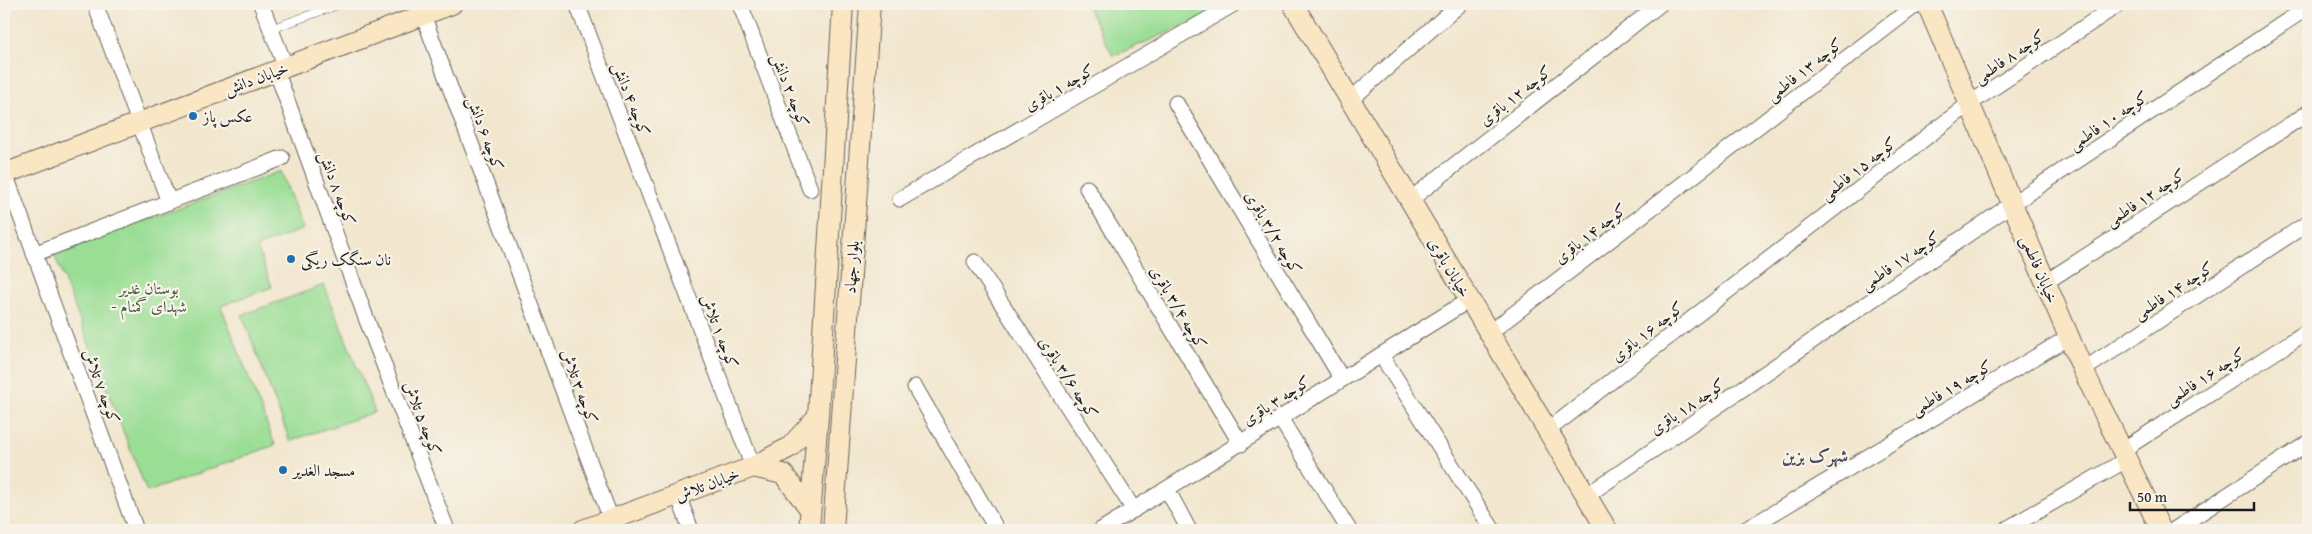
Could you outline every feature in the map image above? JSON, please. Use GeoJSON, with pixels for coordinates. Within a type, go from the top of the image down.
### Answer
{"type":"FeatureCollection","features":[{"type":"Feature","properties":{"kind":"street"},"geometry":{"type":"LineString","coordinates":[[95,4],[169,202]]}},
{"type":"Feature","properties":{"kind":"street","name":"کوچه ۸ دانش"},"geometry":{"type":"LineString","coordinates":[[261,4],[271,29],[281,69],[366,318]]}},
{"type":"Feature","properties":{"kind":"street","name":"خیابان دانش"},"geometry":{"type":"LineString","coordinates":[[4,172],[452,4]]}},
{"type":"Feature","properties":{"kind":"street","name":"کوچه ۴ دانش"},"geometry":{"type":"LineString","coordinates":[[577,4],[655,208]]}},
{"type":"Feature","properties":{"kind":"street","name":"کوچه ۲ دانش"},"geometry":{"type":"LineString","coordinates":[[740,4],[810,189]]}},
{"type":"Feature","properties":{"kind":"street","name":"بلوار جهاد"},"geometry":{"type":"LineString","coordinates":[[809,530],[844,4]]}},
{"type":"Feature","properties":{"kind":"street","name":"بلوار جهاد"},"geometry":{"type":"LineString","coordinates":[[833,530],[870,4]]}},
{"type":"Feature","properties":{"kind":"street","name":"کوچه ۱ باقری"},"geometry":{"type":"LineString","coordinates":[[900,199],[1234,4]]}},
{"type":"Feature","properties":{"kind":"street","name":"خیابان باقری"},"geometry":{"type":"LineString","coordinates":[[1293,4],[1607,530]]}},
{"type":"Feature","properties":{"kind":"street"},"geometry":{"type":"LineString","coordinates":[[1350,100],[1460,4]]}},
{"type":"Feature","properties":{"kind":"street","name":"کوچه ۱۲ باقری"},"geometry":{"type":"LineString","coordinates":[[1410,200],[1660,4]]}},
{"type":"Feature","properties":{"kind":"street","name":"کوچه ۱۳ فاطمی"},"geometry":{"type":"LineString","coordinates":[[1712,161],[1917,4]]}},
{"type":"Feature","properties":{"kind":"street","name":"خیابان فاطمی"},"geometry":{"type":"LineString","coordinates":[[1927,4],[2083,370],[2160,530]]}},
{"type":"Feature","properties":{"kind":"street","name":"کوچه ۸ فاطمی"},"geometry":{"type":"LineString","coordinates":[[1970,104],[2119,4]]}},
{"type":"Feature","properties":{"kind":"street","name":"کوچه ۱۰ فاطمی"},"geometry":{"type":"LineString","coordinates":[[2012,204],[2308,8]]}},
{"type":"Feature","properties":{"kind":"street","name":"کوچه ۶ دانش"},"geometry":{"type":"LineString","coordinates":[[424,15],[516,264]]}},
{"type":"Feature","properties":{"kind":"street","name":"کوچه ۳/۲ باقری"},"geometry":{"type":"LineString","coordinates":[[1176,103],[1342,379]]}},
{"type":"Feature","properties":{"kind":"street","name":"کوچه ۱۵ فاطمی"},"geometry":{"type":"LineString","coordinates":[[1768,260],[1970,104]]}},
{"type":"Feature","properties":{"kind":"street","name":"کوچه ۱۲ فاطمی"},"geometry":{"type":"LineString","coordinates":[[2046,282],[2308,112]]}},
{"type":"Feature","properties":{"kind":"street"},"geometry":{"type":"LineString","coordinates":[[34,254],[282,158]]}},
{"type":"Feature","properties":{"kind":"street","name":"کوچه ۱۴ باقری"},"geometry":{"type":"LineString","coordinates":[[1489,333],[1712,161]]}},
{"type":"Feature","properties":{"kind":"street","name":"کوچه ۷ تلاش"},"geometry":{"type":"LineString","coordinates":[[4,172],[136,530]]}},
{"type":"Feature","properties":{"kind":"street","name":"کوچه ۳/۴ باقری"},"geometry":{"type":"LineString","coordinates":[[1087,188],[1241,444]]}},
{"type":"Feature","properties":{"kind":"street","name":"کوچه ۱۷ فاطمی"},"geometry":{"type":"LineString","coordinates":[[1807,344],[2012,204]]}},
{"type":"Feature","properties":{"kind":"street","name":"کوچه ۱ تلاش"},"geometry":{"type":"LineString","coordinates":[[655,208],[753,467]]}},
{"type":"Feature","properties":{"kind":"street","name":"کوچه ۱۴ فاطمی"},"geometry":{"type":"LineString","coordinates":[[2083,370],[2308,223]]}},
{"type":"Feature","properties":{"kind":"street","name":"کوچه ۱۶ باقری"},"geometry":{"type":"LineString","coordinates":[[1547,431],[1768,260]]}},
{"type":"Feature","properties":{"kind":"street","name":"کوچه ۳/۶ باقری"},"geometry":{"type":"LineString","coordinates":[[975,262],[1134,510]]}},
{"type":"Feature","properties":{"kind":"street","name":"کوچه ۳ تلاش"},"geometry":{"type":"LineString","coordinates":[[516,264],[613,525]]}},
{"type":"Feature","properties":{"kind":"street","name":"کوچه ۳ باقری"},"geometry":{"type":"LineString","coordinates":[[1101,530],[1469,300]]}},
{"type":"Feature","properties":{"kind":"street","name":"کوچه ۵ تلاش"},"geometry":{"type":"LineString","coordinates":[[366,318],[447,530]]}},
{"type":"Feature","properties":{"kind":"street","name":"کوچه ۱۶ فاطمی"},"geometry":{"type":"LineString","coordinates":[[2005,530],[2123,456],[2308,331]]}},
{"type":"Feature","properties":{"kind":"street","name":"کوچه ۱۹ فاطمی"},"geometry":{"type":"LineString","coordinates":[[1745,530],[2069,337]]}},
{"type":"Feature","properties":{"kind":"street","name":"کوچه ۱۸ باقری"},"geometry":{"type":"LineString","coordinates":[[1586,496],[1807,344]]}},
{"type":"Feature","properties":{"kind":"street"},"geometry":{"type":"LineString","coordinates":[[1381,355],[1493,530]]}},
{"type":"Feature","properties":{"kind":"street"},"geometry":{"type":"LineString","coordinates":[[915,387],[996,530]]}},
{"type":"Feature","properties":{"kind":"street","name":"خیابان تلاش"},"geometry":{"type":"LineString","coordinates":[[583,530],[613,525],[678,495],[753,467],[790,447],[818,416]]}},
{"type":"Feature","properties":{"kind":"street"},"geometry":{"type":"LineString","coordinates":[[1280,418],[1349,530]]}},
{"type":"Feature","properties":{"kind":"street"},"geometry":{"type":"LineString","coordinates":[[2174,530],[2308,444]]}},
{"type":"Feature","properties":{"kind":"street"},"geometry":{"type":"LineString","coordinates":[[753,467],[782,474],[810,509]]}},
{"type":"Feature","properties":{"kind":"street"},"geometry":{"type":"LineString","coordinates":[[1167,489],[1189,530]]}},
{"type":"Feature","properties":{"kind":"street"},"geometry":{"type":"LineString","coordinates":[[678,495],[691,530]]}},
{"type":"Feature","properties":{"kind":"lane"},"geometry":{"type":"LineString","coordinates":[[271,29],[340,4]]}},
{"type":"Feature","properties":{"kind":"green space"},"geometry":{"type":"Polygon","coordinates":[[[1086,4],[1227,4],[1228,7],[1113,56],[1086,4]]]}},
{"type":"Feature","properties":{"kind":"green space","name":"بوستان غدیر - شهدای گمنام"},"geometry":{"type":"Polygon","coordinates":[[[281,171],[303,229],[257,247],[272,287],[221,306],[275,445],[147,492],[54,254],[281,171]]]}},
{"type":"Feature","properties":{"kind":"green space"},"geometry":{"type":"Polygon","coordinates":[[[324,285],[375,412],[290,441],[242,315],[324,285]]]}},
{"type":"Feature","properties":{"kind":"place","name":"عکس پاز"},"geometry":{"type":"Point","coordinates":[193,116]}},
{"type":"Feature","properties":{"kind":"place","name":"نان سنگک ریگی"},"geometry":{"type":"Point","coordinates":[291,259]}},
{"type":"Feature","properties":{"kind":"place","name":"مسجد الغدیر"},"geometry":{"type":"Point","coordinates":[283,470]}},
{"type":"Feature","properties":{"kind":"district","name":"شهرک بزین"},"geometry":{"type":"Point","coordinates":[1815,456]}}]}
